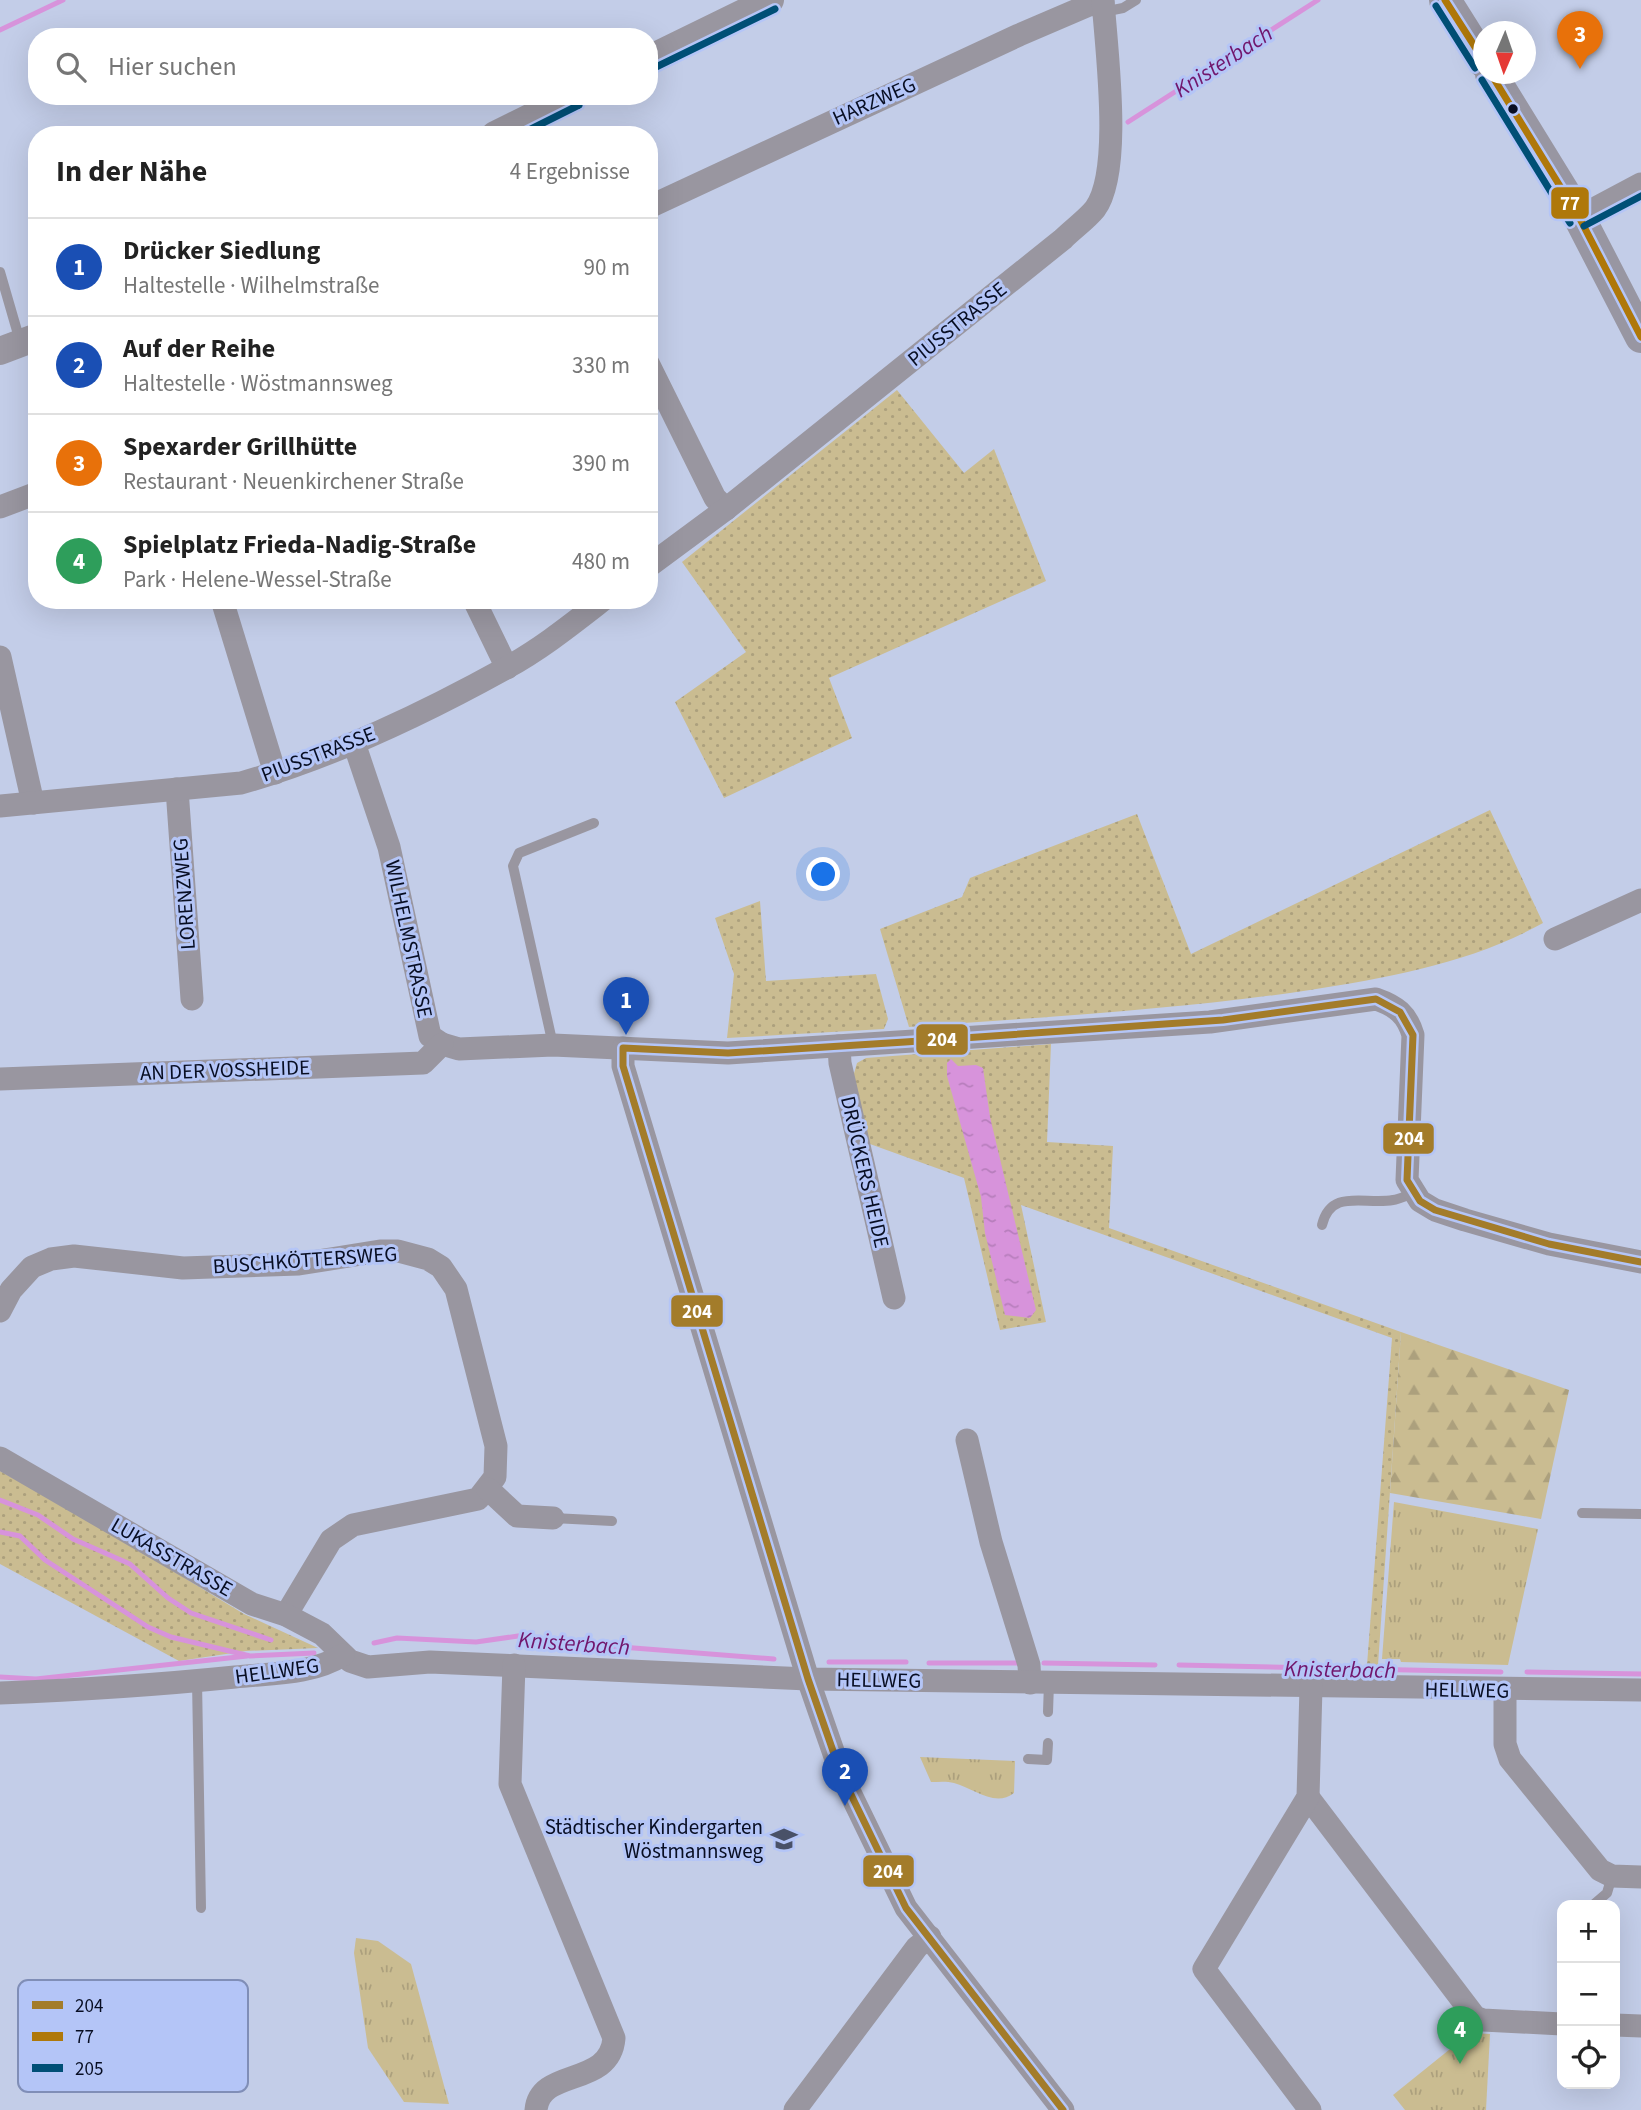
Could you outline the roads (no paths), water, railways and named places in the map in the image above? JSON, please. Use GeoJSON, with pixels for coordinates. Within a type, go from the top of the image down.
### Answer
{"type":"FeatureCollection","features":[{"type":"Feature","properties":{"kind":"main road"},"geometry":{"type":"LineString","coordinates":[[1445,0],[1473,46]]}},
{"type":"Feature","properties":{"kind":"main road"},"geometry":{"type":"LineString","coordinates":[[1497,84],[1578,217],[1641,337]]}},
{"type":"Feature","properties":{"kind":"street"},"geometry":{"type":"LineString","coordinates":[[658,55],[770,0]]}},
{"type":"Feature","properties":{"kind":"street","name":"HARZWEG"},"geometry":{"type":"LineString","coordinates":[[658,203],[1019,35],[1088,5],[1103,5]]}},
{"type":"Feature","properties":{"kind":"street","name":"PIUSSTRASSE"},"geometry":{"type":"LineString","coordinates":[[658,559],[726,509],[1063,239],[1096,208],[1107,177],[1111,145],[1103,5]]}},
{"type":"Feature","properties":{"kind":"street"},"geometry":{"type":"LineString","coordinates":[[513,126],[556,105]]}},
{"type":"Feature","properties":{"kind":"street"},"geometry":{"type":"LineString","coordinates":[[1578,217],[1641,184]]}},
{"type":"Feature","properties":{"kind":"street"},"geometry":{"type":"LineString","coordinates":[[658,383],[715,498],[726,509]]}},
{"type":"Feature","properties":{"kind":"street"},"geometry":{"type":"LineString","coordinates":[[0,507],[28,497]]}},
{"type":"Feature","properties":{"kind":"street"},"geometry":{"type":"LineString","coordinates":[[225,609],[275,774]]}},
{"type":"Feature","properties":{"kind":"street"},"geometry":{"type":"LineString","coordinates":[[478,609],[507,668]]}},
{"type":"Feature","properties":{"kind":"street","name":"PIUSSTRASSE"},"geometry":{"type":"LineString","coordinates":[[0,806],[241,783],[275,774],[354,743],[507,668],[590,609]]}},
{"type":"Feature","properties":{"kind":"street"},"geometry":{"type":"LineString","coordinates":[[0,657],[33,803]]}},
{"type":"Feature","properties":{"kind":"street","name":"WILHELMSTRASSE"},"geometry":{"type":"LineString","coordinates":[[354,743],[389,847],[430,1036],[442,1044],[459,1049],[553,1045],[728,1053],[1210,1022],[1376,999],[1395,1006],[1410,1023],[1413,1035],[1408,1180],[1414,1193]]}},
{"type":"Feature","properties":{"kind":"street","name":"LORENZWEG"},"geometry":{"type":"LineString","coordinates":[[177,789],[192,999]]}},
{"type":"Feature","properties":{"kind":"street"},"geometry":{"type":"LineString","coordinates":[[1555,939],[1641,900]]}},
{"type":"Feature","properties":{"kind":"street","name":"AN DER VOSSHEIDE"},"geometry":{"type":"LineString","coordinates":[[0,1079],[423,1063],[442,1044]]}},
{"type":"Feature","properties":{"kind":"street","name":"DRÜCKERS HEIDE"},"geometry":{"type":"LineString","coordinates":[[839,1046],[839,1063],[894,1298]]}},
{"type":"Feature","properties":{"kind":"street"},"geometry":{"type":"LineString","coordinates":[[623,1048],[622,1066],[808,1679],[841,1774],[906,1908],[1063,2110]]}},
{"type":"Feature","properties":{"kind":"street"},"geometry":{"type":"LineString","coordinates":[[1414,1193],[1435,1210],[1465,1220],[1549,1244],[1641,1262]]}},
{"type":"Feature","properties":{"kind":"street","name":"BUSCHKÖTTERSWEG"},"geometry":{"type":"LineString","coordinates":[[0,1311],[11,1290],[32,1267],[51,1259],[74,1256],[183,1268],[299,1264],[380,1251],[414,1254],[441,1267],[456,1289],[496,1446],[495,1477],[488,1489]]}},
{"type":"Feature","properties":{"kind":"street"},"geometry":{"type":"LineString","coordinates":[[967,1440],[991,1542],[1029,1665],[1040,1684]]}},
{"type":"Feature","properties":{"kind":"street","name":"LUKASSTRASSE"},"geometry":{"type":"LineString","coordinates":[[0,1458],[252,1604],[286,1615],[322,1634],[343,1655]]}},
{"type":"Feature","properties":{"kind":"street"},"geometry":{"type":"LineString","coordinates":[[286,1615],[331,1540],[353,1525],[478,1499],[488,1489],[517,1516],[553,1518]]}},
{"type":"Feature","properties":{"kind":"street","name":"HELLWEG"},"geometry":{"type":"LineString","coordinates":[[0,1693],[197,1681],[317,1668],[343,1655],[356,1664],[369,1667],[430,1662],[808,1679],[1641,1690]]}},
{"type":"Feature","properties":{"kind":"street"},"geometry":{"type":"LineString","coordinates":[[514,1665],[510,1784],[614,2038],[613,2052],[605,2063],[544,2090],[537,2100],[536,2110]]}},
{"type":"Feature","properties":{"kind":"street"},"geometry":{"type":"LineString","coordinates":[[1310,2110],[1204,1969],[1308,1797],[1311,1687]]}},
{"type":"Feature","properties":{"kind":"street"},"geometry":{"type":"LineString","coordinates":[[1505,1690],[1506,1744],[1510,1759],[1600,1870],[1612,1876],[1641,1877]]}},
{"type":"Feature","properties":{"kind":"street"},"geometry":{"type":"LineString","coordinates":[[1308,1797],[1475,2017],[1483,2020],[1557,2024]]}},
{"type":"Feature","properties":{"kind":"street"},"geometry":{"type":"LineString","coordinates":[[795,2110],[917,1947],[930,1937]]}},
{"type":"Feature","properties":{"kind":"street"},"geometry":{"type":"LineString","coordinates":[[1620,2025],[1641,2026]]}},
{"type":"Feature","properties":{"kind":"lane"},"geometry":{"type":"LineString","coordinates":[[1103,5],[1123,8],[1136,0]]}},
{"type":"Feature","properties":{"kind":"lane"},"geometry":{"type":"LineString","coordinates":[[0,272],[19,344]]}},
{"type":"Feature","properties":{"kind":"lane"},"geometry":{"type":"LineString","coordinates":[[553,1045],[513,866],[519,853],[594,823]]}},
{"type":"Feature","properties":{"kind":"lane"},"geometry":{"type":"LineString","coordinates":[[1322,1224],[1325,1211],[1334,1203],[1393,1200],[1414,1193]]}},
{"type":"Feature","properties":{"kind":"lane"},"geometry":{"type":"LineString","coordinates":[[1582,1513],[1641,1514]]}},
{"type":"Feature","properties":{"kind":"lane"},"geometry":{"type":"LineString","coordinates":[[553,1518],[612,1521]]}},
{"type":"Feature","properties":{"kind":"lane"},"geometry":{"type":"LineString","coordinates":[[197,1681],[201,1908]]}},
{"type":"Feature","properties":{"kind":"lane"},"geometry":{"type":"LineString","coordinates":[[1040,1684],[1048,1712]]}},
{"type":"Feature","properties":{"kind":"lane"},"geometry":{"type":"LineString","coordinates":[[1028,1759],[1047,1760],[1048,1743]]}},
{"type":"Feature","properties":{"kind":"lane"},"geometry":{"type":"LineString","coordinates":[[1599,1900],[1607,1894],[1612,1876]]}},
{"type":"Feature","properties":{"kind":"water"},"geometry":{"type":"Polygon","coordinates":[[[951,1059],[958,1066],[976,1065],[983,1068],[990,1117],[1036,1310],[1030,1318],[1005,1315],[985,1233],[981,1197],[947,1076],[947,1063],[951,1059]]]}},
{"type":"Feature","properties":{"kind":"waterway"},"geometry":{"type":"LineString","coordinates":[[0,30],[63,0]]}},
{"type":"Feature","properties":{"kind":"waterway","name":"Knisterbach"},"geometry":{"type":"LineString","coordinates":[[1128,122],[1318,0]]}},
{"type":"Feature","properties":{"kind":"waterway"},"geometry":{"type":"LineString","coordinates":[[0,1500],[38,1515],[73,1539],[130,1564],[168,1598],[191,1613],[271,1640]]}},
{"type":"Feature","properties":{"kind":"waterway","name":"Knisterbach"},"geometry":{"type":"LineString","coordinates":[[0,1532],[20,1536],[45,1560],[148,1627],[171,1637],[250,1656],[314,1653]]}},
{"type":"Feature","properties":{"kind":"waterway","name":"Knisterbach"},"geometry":{"type":"LineString","coordinates":[[374,1643],[397,1638],[476,1642],[518,1636],[551,1645],[558,1642],[774,1659]]}},
{"type":"Feature","properties":{"kind":"waterway"},"geometry":{"type":"LineString","coordinates":[[0,1677],[36,1679],[247,1656]]}},
{"type":"Feature","properties":{"kind":"waterway","name":"Knisterbach"},"geometry":{"type":"LineString","coordinates":[[829,1662],[906,1662]]}},
{"type":"Feature","properties":{"kind":"waterway","name":"Knisterbach"},"geometry":{"type":"LineString","coordinates":[[929,1663],[1017,1663]]}},
{"type":"Feature","properties":{"kind":"waterway","name":"Knisterbach"},"geometry":{"type":"LineString","coordinates":[[1044,1663],[1155,1665]]}},
{"type":"Feature","properties":{"kind":"waterway","name":"Knisterbach"},"geometry":{"type":"LineString","coordinates":[[1179,1665],[1501,1672]]}},
{"type":"Feature","properties":{"kind":"waterway","name":"Knisterbach"},"geometry":{"type":"LineString","coordinates":[[1527,1672],[1641,1674]]}},
{"type":"Feature","properties":{"kind":"place","name":"Spexarder Grillhütte"},"geometry":{"type":"Point","coordinates":[1580,69]}},
{"type":"Feature","properties":{"kind":"place","name":"Drücker Siedlung"},"geometry":{"type":"Point","coordinates":[626,1035]}},
{"type":"Feature","properties":{"kind":"place","name":"Auf der Reihe"},"geometry":{"type":"Point","coordinates":[845,1806]}},
{"type":"Feature","properties":{"kind":"place","name":"Städtischer Kindergarten Wöstmannsweg"},"geometry":{"type":"Point","coordinates":[784,1839]}},
{"type":"Feature","properties":{"kind":"place","name":"Spielplatz Frieda-Nadig-Straße"},"geometry":{"type":"Point","coordinates":[1460,2064]}}]}
